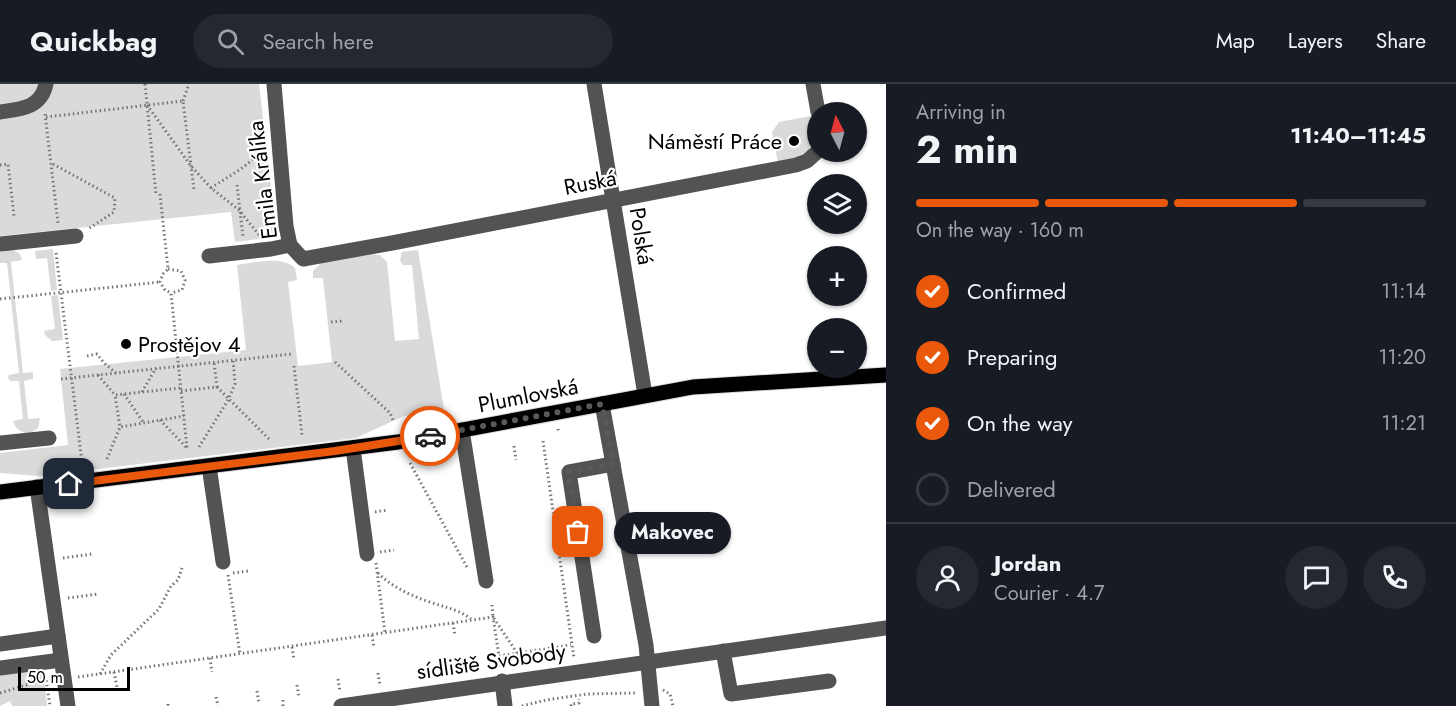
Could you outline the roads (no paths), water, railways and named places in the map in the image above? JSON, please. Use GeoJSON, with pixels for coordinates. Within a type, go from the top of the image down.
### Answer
{"type":"FeatureCollection","features":[{"type":"Feature","properties":{"kind":"main road","name":"Plumlovská"},"geometry":{"type":"LineString","coordinates":[[0,492],[353,448],[645,395],[726,384],[886,375]]}},
{"type":"Feature","properties":{"kind":"street"},"geometry":{"type":"LineString","coordinates":[[0,112],[22,109],[38,102],[46,84]]}},
{"type":"Feature","properties":{"kind":"street","name":"Emila Králíka"},"geometry":{"type":"LineString","coordinates":[[274,84],[286,226],[290,245],[303,259],[417,239]]}},
{"type":"Feature","properties":{"kind":"street","name":"Polská"},"geometry":{"type":"LineString","coordinates":[[594,84],[645,395]]}},
{"type":"Feature","properties":{"kind":"street"},"geometry":{"type":"LineString","coordinates":[[813,84],[816,102]]}},
{"type":"Feature","properties":{"kind":"street","name":"Ruská"},"geometry":{"type":"LineString","coordinates":[[417,239],[772,170],[807,161]]}},
{"type":"Feature","properties":{"kind":"street"},"geometry":{"type":"LineString","coordinates":[[0,244],[76,236]]}},
{"type":"Feature","properties":{"kind":"street"},"geometry":{"type":"LineString","coordinates":[[209,256],[290,245]]}},
{"type":"Feature","properties":{"kind":"street"},"geometry":{"type":"LineString","coordinates":[[602,404],[647,661],[652,706]]}},
{"type":"Feature","properties":{"kind":"street"},"geometry":{"type":"LineString","coordinates":[[462,430],[486,581]]}},
{"type":"Feature","properties":{"kind":"street"},"geometry":{"type":"LineString","coordinates":[[0,443],[49,438]]}},
{"type":"Feature","properties":{"kind":"street"},"geometry":{"type":"LineString","coordinates":[[353,448],[367,554]]}},
{"type":"Feature","properties":{"kind":"street"},"geometry":{"type":"LineString","coordinates":[[594,636],[568,472],[613,464]]}},
{"type":"Feature","properties":{"kind":"street"},"geometry":{"type":"LineString","coordinates":[[209,466],[223,562]]}},
{"type":"Feature","properties":{"kind":"street"},"geometry":{"type":"LineString","coordinates":[[37,488],[68,706]]}},
{"type":"Feature","properties":{"kind":"street","name":"sídliště Svobody"},"geometry":{"type":"LineString","coordinates":[[341,706],[501,675],[647,661],[886,628]]}},
{"type":"Feature","properties":{"kind":"street"},"geometry":{"type":"LineString","coordinates":[[0,644],[58,636]]}},
{"type":"Feature","properties":{"kind":"street"},"geometry":{"type":"LineString","coordinates":[[723,651],[731,694],[829,681]]}},
{"type":"Feature","properties":{"kind":"street"},"geometry":{"type":"LineString","coordinates":[[0,668],[61,660]]}},
{"type":"Feature","properties":{"kind":"street"},"geometry":{"type":"LineString","coordinates":[[501,675],[505,706]]}},
{"type":"Feature","properties":{"kind":"place","name":"Náměstí Práce"},"geometry":{"type":"Point","coordinates":[794,141]}},
{"type":"Feature","properties":{"kind":"place","name":"Prostějov 4"},"geometry":{"type":"Point","coordinates":[126,344]}},
{"type":"Feature","properties":{"kind":"place","name":"Makovec"},"geometry":{"type":"Point","coordinates":[578,532]}}]}
